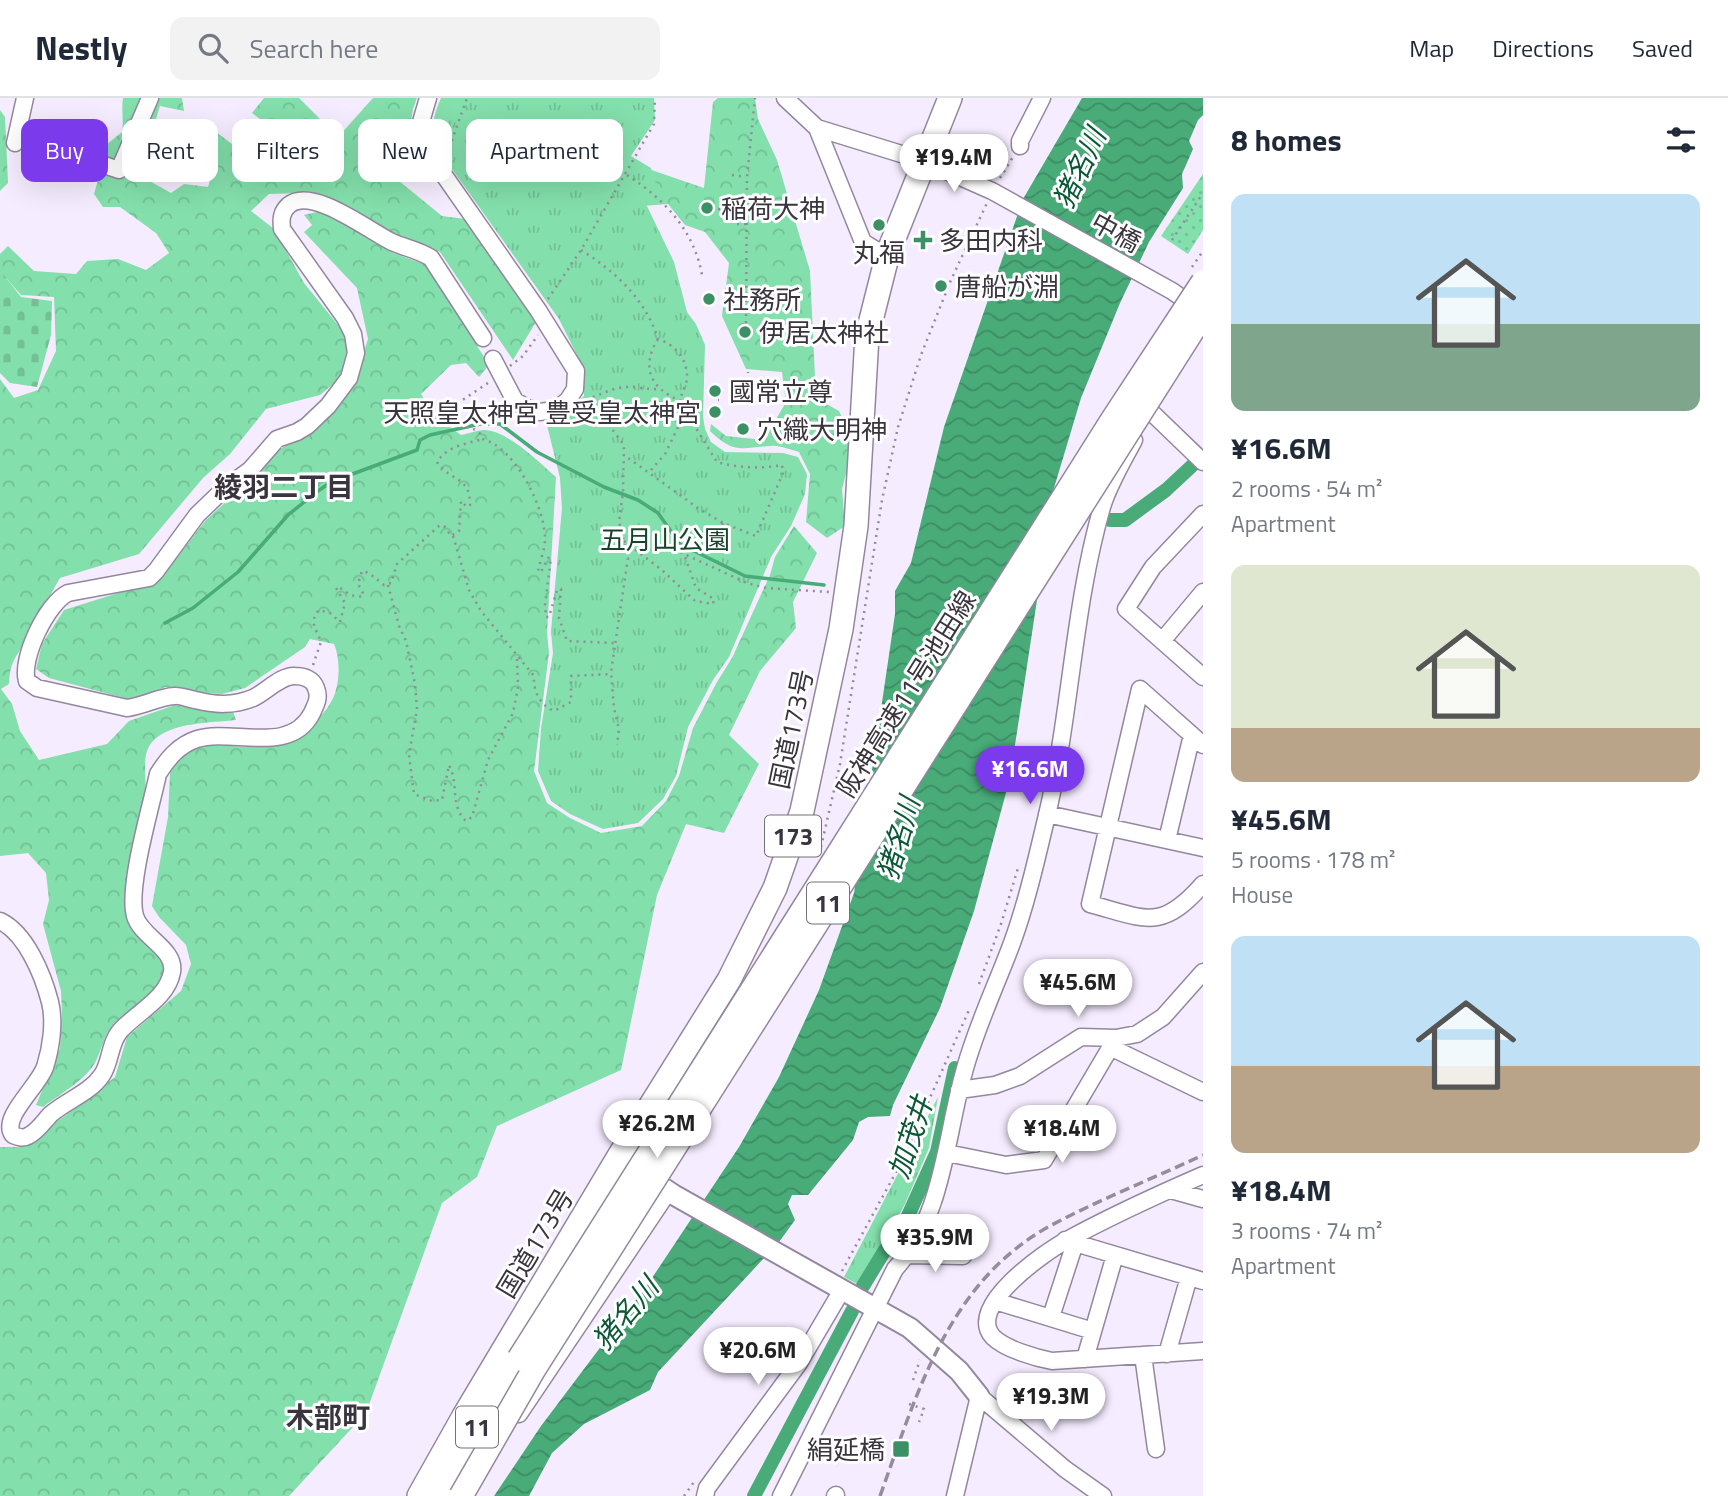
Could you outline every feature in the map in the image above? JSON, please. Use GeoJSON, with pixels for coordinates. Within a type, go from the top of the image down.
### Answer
{"type":"FeatureCollection","features":[{"type":"Feature","properties":{"kind":"highway","name":"国道173号"},"geometry":{"type":"LineString","coordinates":[[419,1496],[618,1158],[729,980],[775,888],[802,811],[841,629],[856,526],[867,336],[888,253],[950,98]]}},
{"type":"Feature","properties":{"kind":"highway","name":"阪神高速11号池田線"},"geometry":{"type":"LineString","coordinates":[[438,1496],[519,1359],[1112,419],[1196,276]]}},
{"type":"Feature","properties":{"kind":"highway","name":"阪神高速11号池田線"},"geometry":{"type":"LineString","coordinates":[[461,1496],[534,1368],[1203,315]]}},
{"type":"Feature","properties":{"kind":"main road"},"geometry":{"type":"LineString","coordinates":[[618,1158],[669,1197],[840,1286],[910,1328],[959,1371],[979,1396]]}},
{"type":"Feature","properties":{"kind":"main road"},"geometry":{"type":"LineString","coordinates":[[876,1310],[979,1396]]}},
{"type":"Feature","properties":{"kind":"street"},"geometry":{"type":"LineString","coordinates":[[15,143],[25,98]]}},
{"type":"Feature","properties":{"kind":"street"},"geometry":{"type":"LineString","coordinates":[[108,166],[120,170],[150,98]]}},
{"type":"Feature","properties":{"kind":"street"},"geometry":{"type":"LineString","coordinates":[[422,119],[428,98]]}},
{"type":"Feature","properties":{"kind":"street"},"geometry":{"type":"LineString","coordinates":[[785,98],[817,128],[863,242],[888,253]]}},
{"type":"Feature","properties":{"kind":"street"},"geometry":{"type":"LineString","coordinates":[[1020,146],[1042,98]]}},
{"type":"Feature","properties":{"kind":"street","name":"中橋"},"geometry":{"type":"LineString","coordinates":[[817,128],[924,161],[1000,195],[1172,291],[1203,315]]}},
{"type":"Feature","properties":{"kind":"street"},"geometry":{"type":"LineString","coordinates":[[0,921],[17,932],[24,943],[50,1003],[51,1037],[45,1066],[33,1089],[10,1116],[8,1124],[13,1135],[26,1138],[52,1113],[100,1078],[119,1033],[162,993],[169,982],[172,972],[170,959],[140,927],[136,920],[133,900],[136,874],[158,774],[164,764],[173,754],[199,739],[262,739],[296,730],[310,717],[319,698],[316,685],[307,677],[291,675],[252,698],[220,706],[174,696],[127,708],[37,688],[27,681],[24,673],[36,636],[61,596],[149,578],[197,515],[224,489],[250,470],[277,439],[306,426],[328,406],[349,378],[356,353],[354,334],[282,229],[281,221],[287,206],[304,199],[325,204],[394,243],[421,251],[431,258],[487,348],[515,401],[539,412],[556,410],[580,394],[576,371],[450,182]]}},
{"type":"Feature","properties":{"kind":"street"},"geometry":{"type":"LineString","coordinates":[[781,1496],[895,1269],[907,1255],[929,1216],[947,1153],[959,1090],[971,1047],[1013,940],[1047,814],[1060,751],[1078,619],[1103,505],[1148,410],[1203,315]]}},
{"type":"Feature","properties":{"kind":"street"},"geometry":{"type":"LineString","coordinates":[[1148,410],[1203,462]]}},
{"type":"Feature","properties":{"kind":"street"},"geometry":{"type":"LineString","coordinates":[[1203,514],[1153,567],[1126,609],[1203,677]]}},
{"type":"Feature","properties":{"kind":"street"},"geometry":{"type":"LineString","coordinates":[[1162,641],[1203,592]]}},
{"type":"Feature","properties":{"kind":"street"},"geometry":{"type":"LineString","coordinates":[[1167,840],[1198,740],[1140,690],[1090,904],[1139,917],[1160,918],[1174,912],[1203,884]]}},
{"type":"Feature","properties":{"kind":"street"},"geometry":{"type":"LineString","coordinates":[[1047,814],[1203,848]]}},
{"type":"Feature","properties":{"kind":"street"},"geometry":{"type":"LineString","coordinates":[[947,1153],[1006,1164],[1044,1160],[1113,1043],[1138,1034],[1163,1017],[1203,972]]}},
{"type":"Feature","properties":{"kind":"street"},"geometry":{"type":"LineString","coordinates":[[959,1090],[995,1086],[1020,1076],[1082,1037],[1113,1043],[1203,1092]]}},
{"type":"Feature","properties":{"kind":"street"},"geometry":{"type":"LineString","coordinates":[[1203,1175],[1171,1189],[1023,1269],[989,1310],[987,1324],[992,1336],[1003,1344],[1052,1361],[1203,1351]]}},
{"type":"Feature","properties":{"kind":"street"},"geometry":{"type":"LineString","coordinates":[[1171,1189],[1203,1199]]}},
{"type":"Feature","properties":{"kind":"street"},"geometry":{"type":"LineString","coordinates":[[468,1496],[489,1458],[669,1197]]}},
{"type":"Feature","properties":{"kind":"street"},"geometry":{"type":"LineString","coordinates":[[1070,1242],[1196,1279],[1167,1354]]}},
{"type":"Feature","properties":{"kind":"street"},"geometry":{"type":"LineString","coordinates":[[1051,1317],[1070,1242]]}},
{"type":"Feature","properties":{"kind":"street"},"geometry":{"type":"LineString","coordinates":[[907,1255],[963,1256]]}},
{"type":"Feature","properties":{"kind":"street"},"geometry":{"type":"LineString","coordinates":[[1085,1359],[1115,1255]]}},
{"type":"Feature","properties":{"kind":"street"},"geometry":{"type":"LineString","coordinates":[[705,1496],[707,1488],[799,1363],[840,1286]]}},
{"type":"Feature","properties":{"kind":"street"},"geometry":{"type":"LineString","coordinates":[[995,1301],[1093,1331]]}},
{"type":"Feature","properties":{"kind":"street"},"geometry":{"type":"LineString","coordinates":[[1143,1355],[1156,1449]]}},
{"type":"Feature","properties":{"kind":"street"},"geometry":{"type":"LineString","coordinates":[[955,1496],[979,1396],[1065,1469],[1103,1496]]}},
{"type":"Feature","properties":{"kind":"path"},"geometry":{"type":"LineString","coordinates":[[452,142],[467,98]]}},
{"type":"Feature","properties":{"kind":"path"},"geometry":{"type":"LineString","coordinates":[[483,439],[480,432],[456,423],[446,411],[523,356],[561,283],[654,124],[655,98]]}},
{"type":"Feature","properties":{"kind":"path"},"geometry":{"type":"LineString","coordinates":[[746,323],[747,177],[755,98]]}},
{"type":"Feature","properties":{"kind":"path"},"geometry":{"type":"LineString","coordinates":[[626,174],[655,194],[678,220],[699,258],[702,275]]}},
{"type":"Feature","properties":{"kind":"path"},"geometry":{"type":"LineString","coordinates":[[732,175],[747,177]]}},
{"type":"Feature","properties":{"kind":"path"},"geometry":{"type":"LineString","coordinates":[[1172,240],[1203,193]]}},
{"type":"Feature","properties":{"kind":"path"},"geometry":{"type":"LineString","coordinates":[[718,209],[747,209]]}},
{"type":"Feature","properties":{"kind":"path"},"geometry":{"type":"LineString","coordinates":[[737,224],[747,224]]}},
{"type":"Feature","properties":{"kind":"path"},"geometry":{"type":"LineString","coordinates":[[581,250],[607,266],[630,289],[651,321],[658,339]]}},
{"type":"Feature","properties":{"kind":"path"},"geometry":{"type":"LineString","coordinates":[[1196,276],[1203,251]]}},
{"type":"Feature","properties":{"kind":"path"},"geometry":{"type":"LineString","coordinates":[[725,289],[746,290]]}},
{"type":"Feature","properties":{"kind":"path"},"geometry":{"type":"LineString","coordinates":[[746,296],[766,296]]}},
{"type":"Feature","properties":{"kind":"path"},"geometry":{"type":"LineString","coordinates":[[658,339],[651,351],[649,369],[659,389],[665,395],[681,401]]}},
{"type":"Feature","properties":{"kind":"path"},"geometry":{"type":"LineString","coordinates":[[649,471],[665,454],[684,417],[681,401],[687,378],[684,361],[671,343],[658,339]]}},
{"type":"Feature","properties":{"kind":"path"},"geometry":{"type":"LineString","coordinates":[[580,394],[595,398],[605,391],[622,387],[659,389]]}},
{"type":"Feature","properties":{"kind":"path"},"geometry":{"type":"LineString","coordinates":[[580,394],[594,405],[624,445],[620,522],[628,558],[611,674],[614,708],[620,729],[617,745]]}},
{"type":"Feature","properties":{"kind":"path"},"geometry":{"type":"LineString","coordinates":[[624,455],[698,508],[723,523],[756,536],[783,473],[782,465],[742,466],[717,462],[694,425],[684,417]]}},
{"type":"Feature","properties":{"kind":"path"},"geometry":{"type":"LineString","coordinates":[[453,536],[460,528],[461,501],[467,507],[470,505],[470,494],[461,480],[440,467],[438,462],[442,454],[452,448],[483,439],[493,442],[524,476],[536,499],[545,537],[538,571],[541,572],[548,558],[551,558],[546,617],[559,589],[559,618],[567,641],[614,643]]}},
{"type":"Feature","properties":{"kind":"path"},"geometry":{"type":"LineString","coordinates":[[723,523],[712,531],[682,536],[671,541],[675,549],[684,554],[747,583],[784,590],[832,592]]}},
{"type":"Feature","properties":{"kind":"path"},"geometry":{"type":"LineString","coordinates":[[388,585],[397,564],[440,525],[453,536],[469,590],[481,611],[534,676],[533,685],[541,702],[554,711],[571,702],[571,676],[611,674]]}},
{"type":"Feature","properties":{"kind":"path"},"geometry":{"type":"LineString","coordinates":[[624,541],[663,571],[695,601],[713,604],[714,599],[696,588],[684,554]]}},
{"type":"Feature","properties":{"kind":"path"},"geometry":{"type":"LineString","coordinates":[[307,677],[321,642],[314,630],[316,612],[320,610],[330,613],[340,622],[342,618],[345,603],[336,588],[361,597],[363,595],[358,584],[362,571],[388,585]]}},
{"type":"Feature","properties":{"kind":"path"},"geometry":{"type":"LineString","coordinates":[[388,585],[406,641],[415,684],[416,709],[410,755],[414,794],[432,801],[442,800],[449,765],[456,784],[457,810],[466,821],[472,817],[488,760],[513,713],[519,687],[517,658]]}},
{"type":"Feature","properties":{"kind":"path"},"geometry":{"type":"LineString","coordinates":[[977,988],[1002,924],[1021,859]]}},
{"type":"Feature","properties":{"kind":"path"},"geometry":{"type":"LineString","coordinates":[[840,1286],[901,1163],[972,1001]]}},
{"type":"Feature","properties":{"kind":"path"},"geometry":{"type":"LineString","coordinates":[[913,1380],[924,1351]]}},
{"type":"Feature","properties":{"kind":"path"},"geometry":{"type":"LineString","coordinates":[[909,1404],[924,1409],[919,1422]]}},
{"type":"Feature","properties":{"kind":"green space"},"geometry":{"type":"Polygon","coordinates":[[[123,98],[182,98],[184,111],[160,106],[156,119],[122,119],[123,98]]]}},
{"type":"Feature","properties":{"kind":"green space"},"geometry":{"type":"Polygon","coordinates":[[[264,98],[299,98],[320,119],[260,119],[252,113],[264,98]]]}},
{"type":"Feature","properties":{"kind":"green space"},"geometry":{"type":"Polygon","coordinates":[[[373,98],[417,98],[411,119],[358,119],[358,182],[400,182],[442,216],[473,220],[536,322],[513,360],[440,252],[396,236],[356,211],[305,193],[269,194],[251,211],[274,229],[304,283],[342,330],[347,345],[345,363],[339,379],[320,395],[266,409],[230,454],[203,478],[139,554],[60,578],[13,662],[9,684],[1,689],[12,704],[20,731],[39,760],[107,744],[129,721],[175,705],[224,713],[232,709],[236,720],[181,727],[162,734],[149,746],[145,759],[145,797],[130,866],[126,903],[136,929],[163,960],[163,971],[154,989],[112,1026],[92,1068],[43,1107],[36,1105],[60,1048],[62,1015],[61,991],[43,924],[49,900],[46,873],[28,853],[0,856],[0,379],[14,398],[38,390],[56,351],[54,297],[21,295],[0,271],[0,254],[8,246],[34,271],[76,274],[87,261],[118,259],[146,270],[169,253],[156,233],[120,207],[103,207],[94,194],[97,182],[108,182],[108,143],[122,132],[122,182],[151,182],[171,193],[184,184],[208,187],[210,182],[218,182],[218,134],[232,144],[232,182],[344,182],[344,130],[373,98]]]}},
{"type":"Feature","properties":{"kind":"green space","name":"五月山公園"},"geometry":{"type":"Polygon","coordinates":[[[441,98],[654,98],[655,120],[631,156],[651,168],[656,184],[646,204],[674,262],[687,312],[696,324],[705,345],[705,429],[711,442],[725,452],[783,453],[798,457],[807,474],[805,494],[791,526],[771,557],[729,657],[713,680],[688,727],[676,776],[663,799],[638,823],[603,829],[570,814],[551,801],[538,771],[541,729],[553,653],[551,631],[562,508],[560,478],[545,417],[569,409],[584,396],[584,378],[579,359],[559,319],[452,169],[452,119],[435,119],[441,98]]]}},
{"type":"Feature","properties":{"kind":"green space"},"geometry":{"type":"Polygon","coordinates":[[[718,98],[755,98],[758,119],[777,160],[810,271],[816,398],[839,411],[854,443],[842,489],[845,526],[827,538],[806,522],[810,474],[799,452],[774,446],[738,448],[725,443],[710,431],[711,424],[726,436],[764,440],[786,402],[782,372],[746,369],[722,316],[729,263],[705,232],[685,225],[668,204],[642,206],[631,163],[704,188],[713,102],[718,98]]]}},
{"type":"Feature","properties":{"kind":"green space"},"geometry":{"type":"Polygon","coordinates":[[[0,110],[5,117],[8,183],[0,191],[0,110]]]}},
{"type":"Feature","properties":{"kind":"green space"},"geometry":{"type":"Polygon","coordinates":[[[1203,174],[1203,230],[1188,254],[1161,236],[1203,174]]]}},
{"type":"Feature","properties":{"kind":"green space"},"geometry":{"type":"Polygon","coordinates":[[[321,211],[355,227],[393,253],[427,265],[489,365],[479,377],[466,363],[451,365],[421,394],[434,415],[461,435],[484,430],[503,435],[556,477],[547,633],[549,653],[534,771],[547,803],[601,833],[642,826],[666,801],[679,776],[693,728],[732,658],[770,575],[775,557],[794,526],[817,553],[793,602],[796,628],[760,671],[729,735],[759,764],[724,833],[686,824],[657,895],[621,1070],[497,1126],[477,1177],[442,1203],[366,1413],[289,1496],[0,1496],[0,1147],[19,1147],[115,1077],[127,1037],[181,991],[191,964],[186,945],[152,906],[168,817],[170,773],[179,754],[199,746],[264,746],[292,736],[326,710],[334,696],[338,673],[334,644],[310,639],[305,647],[245,688],[222,694],[165,687],[135,701],[49,678],[36,669],[42,644],[64,610],[153,582],[164,574],[206,520],[261,470],[277,451],[311,431],[346,396],[368,339],[357,288],[304,232],[312,225],[304,215],[321,211]]]}},
{"type":"Feature","properties":{"kind":"green space"},"geometry":{"type":"Polygon","coordinates":[[[0,270],[21,297],[52,301],[51,335],[37,387],[10,383],[0,373],[0,270]]]}},
{"type":"Feature","properties":{"kind":"green space"},"geometry":{"type":"Polygon","coordinates":[[[730,292],[737,293],[735,309],[726,314],[725,295],[730,292]]]}},
{"type":"Feature","properties":{"kind":"green space"},"geometry":{"type":"Polygon","coordinates":[[[938,1097],[929,1148],[905,1204],[859,1285],[844,1277],[938,1097]]]}},
{"type":"Feature","properties":{"kind":"water","name":"猪名川"},"geometry":{"type":"Polygon","coordinates":[[[1082,98],[1203,98],[1203,115],[1189,141],[1193,149],[1182,174],[1183,188],[1149,242],[1120,303],[1081,398],[1054,488],[1010,778],[974,911],[940,1008],[890,1116],[868,1117],[859,1122],[853,1140],[808,1195],[792,1195],[788,1204],[795,1220],[779,1242],[658,1372],[650,1390],[584,1424],[552,1453],[529,1496],[494,1496],[541,1426],[648,1284],[739,1147],[779,1077],[819,990],[854,893],[895,614],[895,591],[911,563],[944,427],[1023,199],[1082,98]]]}},
{"type":"Feature","properties":{"kind":"waterway"},"geometry":{"type":"LineString","coordinates":[[165,623],[193,608],[238,572],[288,515],[331,482],[417,450],[420,440],[430,435],[480,424],[500,424],[537,452],[604,487],[638,500],[658,513],[680,544],[745,576],[824,585]]}},
{"type":"Feature","properties":{"kind":"waterway"},"geometry":{"type":"LineString","coordinates":[[1110,520],[1125,520],[1166,490],[1195,463],[1203,461]]}},
{"type":"Feature","properties":{"kind":"waterway","name":"加茂井"},"geometry":{"type":"LineString","coordinates":[[863,1286],[885,1250],[893,1249],[937,1152],[955,1068]]}},
{"type":"Feature","properties":{"kind":"waterway","name":"加茂井"},"geometry":{"type":"LineString","coordinates":[[754,1496],[852,1311]]}},
{"type":"Feature","properties":{"kind":"railway"},"geometry":{"type":"LineString","coordinates":[[880,1496],[923,1381],[940,1345],[960,1310],[984,1279],[1013,1251],[1048,1227],[1203,1155]]}},
{"type":"Feature","properties":{"kind":"place","name":"稲荷大神"},"geometry":{"type":"Point","coordinates":[707,208]}},
{"type":"Feature","properties":{"kind":"place","name":"丸福"},"geometry":{"type":"Point","coordinates":[879,225]}},
{"type":"Feature","properties":{"kind":"place","name":"多田内科"},"geometry":{"type":"Point","coordinates":[923,240]}},
{"type":"Feature","properties":{"kind":"place","name":"唐船が淵"},"geometry":{"type":"Point","coordinates":[941,286]}},
{"type":"Feature","properties":{"kind":"place","name":"社務所"},"geometry":{"type":"Point","coordinates":[709,299]}},
{"type":"Feature","properties":{"kind":"place","name":"伊居太神社"},"geometry":{"type":"Point","coordinates":[745,332]}},
{"type":"Feature","properties":{"kind":"place","name":"國常立尊"},"geometry":{"type":"Point","coordinates":[715,391]}},
{"type":"Feature","properties":{"kind":"place","name":"天照皇太神宮 豊受皇太神宮"},"geometry":{"type":"Point","coordinates":[715,412]}},
{"type":"Feature","properties":{"kind":"place","name":"穴織大明神"},"geometry":{"type":"Point","coordinates":[743,429]}},
{"type":"Feature","properties":{"kind":"place","name":"絹延橋"},"geometry":{"type":"Point","coordinates":[901,1449]}},
{"type":"Feature","properties":{"kind":"district","name":"綾羽二丁目"},"geometry":{"type":"Point","coordinates":[284,486]}},
{"type":"Feature","properties":{"kind":"district","name":"木部町"},"geometry":{"type":"Point","coordinates":[328,1416]}}]}
